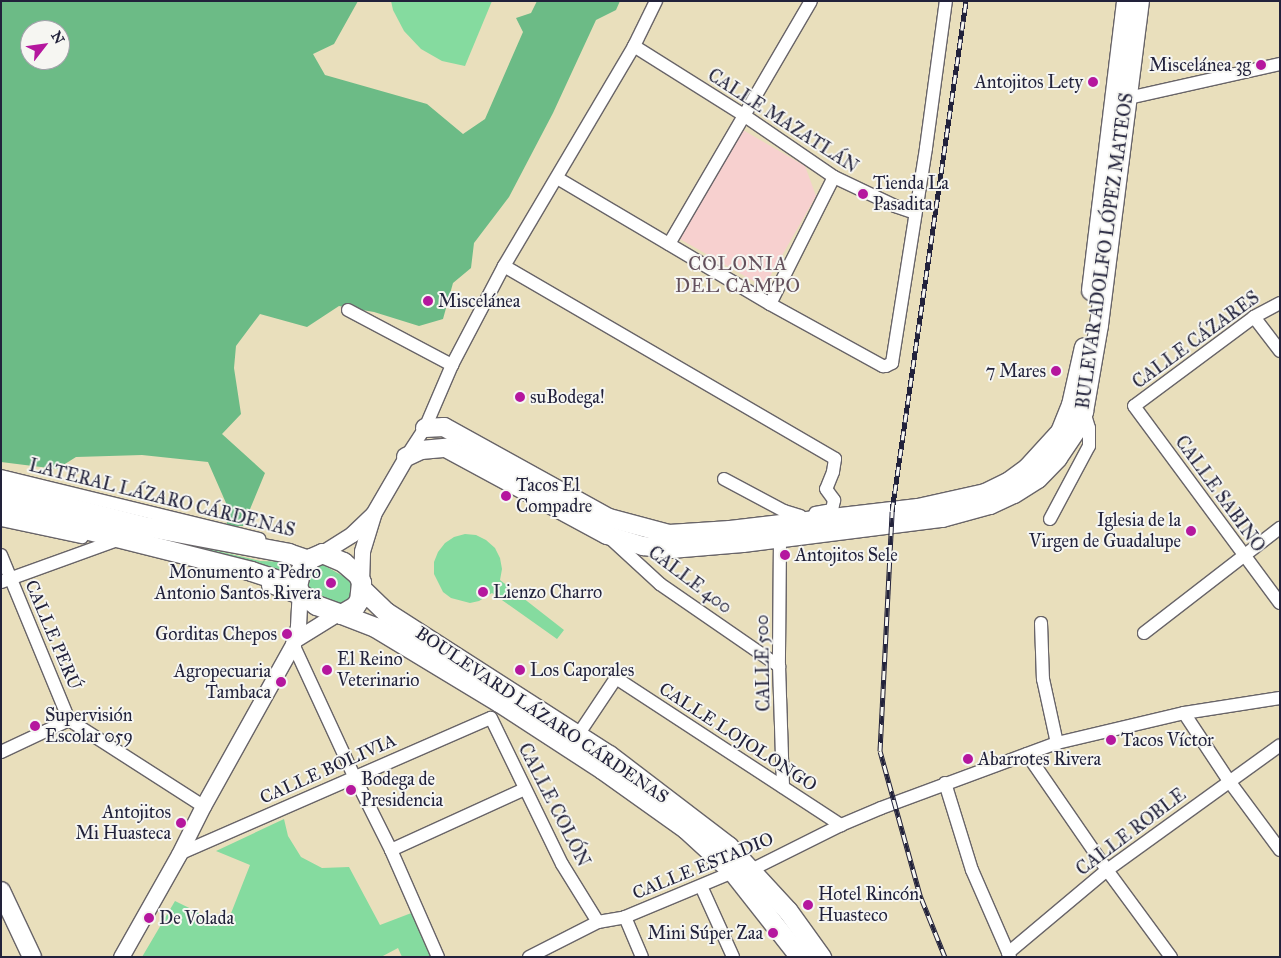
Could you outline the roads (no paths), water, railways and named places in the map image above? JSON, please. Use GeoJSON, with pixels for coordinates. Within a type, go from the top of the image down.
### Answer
{"type":"FeatureCollection","features":[{"type":"Feature","properties":{"kind":"main road","name":"BULEVAR ADOLFO LÓPEZ MATEOS"},"geometry":{"type":"LineString","coordinates":[[406,457],[421,450],[446,448],[606,535],[643,546],[671,549],[780,539],[942,518],[990,505],[1014,494],[1038,479],[1058,458],[1076,431],[1084,412],[1098,325],[1120,97],[1126,1]]}},
{"type":"Feature","properties":{"kind":"main road","name":"BULEVAR ADOLFO LÓPEZ MATEOS"},"geometry":{"type":"LineString","coordinates":[[425,428],[444,427],[609,518],[669,534],[730,530],[800,518],[918,508],[986,493],[1008,482],[1028,468],[1060,432],[1070,405],[1086,333],[1120,97],[1140,1]]}},
{"type":"Feature","properties":{"kind":"main road"},"geometry":{"type":"LineString","coordinates":[[1,490],[139,524],[343,562],[358,575],[361,594],[355,606],[340,614],[316,605],[299,592],[251,571],[120,542],[1,508]]}},
{"type":"Feature","properties":{"kind":"main road"},"geometry":{"type":"LineString","coordinates":[[120,542],[139,524]]}},
{"type":"Feature","properties":{"kind":"main road"},"geometry":{"type":"LineString","coordinates":[[299,592],[301,569],[315,556]]}},
{"type":"Feature","properties":{"kind":"main road","name":"BOULEVARD LÁZARO CÁRDENAS"},"geometry":{"type":"LineString","coordinates":[[361,585],[386,612],[609,755],[728,846],[788,911],[821,957]]}},
{"type":"Feature","properties":{"kind":"main road","name":"BOULEVARD LÁZARO CÁRDENAS"},"geometry":{"type":"LineString","coordinates":[[340,614],[375,627],[495,710],[602,769],[680,824],[732,872],[800,957]]}},
{"type":"Feature","properties":{"kind":"main road"},"geometry":{"type":"LineString","coordinates":[[1,891],[32,957]]}},
{"type":"Feature","properties":{"kind":"street"},"geometry":{"type":"LineString","coordinates":[[669,244],[742,114],[810,1]]}},
{"type":"Feature","properties":{"kind":"street"},"geometry":{"type":"LineString","coordinates":[[557,178],[770,304],[882,366],[892,363],[946,1]]}},
{"type":"Feature","properties":{"kind":"street"},"geometry":{"type":"LineString","coordinates":[[361,585],[362,551],[373,514],[425,428],[452,365],[504,266],[634,46],[652,5]]}},
{"type":"Feature","properties":{"kind":"street","name":"CALLE MAZATLÁN"},"geometry":{"type":"LineString","coordinates":[[634,46],[742,114],[834,177],[895,206],[915,213]]}},
{"type":"Feature","properties":{"kind":"street"},"geometry":{"type":"LineString","coordinates":[[1120,97],[1280,64]]}},
{"type":"Feature","properties":{"kind":"street"},"geometry":{"type":"LineString","coordinates":[[770,304],[834,177]]}},
{"type":"Feature","properties":{"kind":"street"},"geometry":{"type":"LineString","coordinates":[[504,266],[835,458],[833,472],[826,489],[834,500],[832,510],[800,518],[724,479]]}},
{"type":"Feature","properties":{"kind":"street","name":"CALLE CÁZARES"},"geometry":{"type":"LineString","coordinates":[[1134,406],[1254,317],[1280,302]]}},
{"type":"Feature","properties":{"kind":"street"},"geometry":{"type":"LineString","coordinates":[[348,310],[452,365]]}},
{"type":"Feature","properties":{"kind":"street"},"geometry":{"type":"LineString","coordinates":[[1254,317],[1280,351]]}},
{"type":"Feature","properties":{"kind":"street","name":"CALLE SABINO"},"geometry":{"type":"LineString","coordinates":[[1134,406],[1243,556],[1280,603]]}},
{"type":"Feature","properties":{"kind":"street"},"geometry":{"type":"LineString","coordinates":[[1050,519],[1089,446],[1088,428],[1084,412]]}},
{"type":"Feature","properties":{"kind":"street","name":"LATERAL LÁZARO CÁRDENAS"},"geometry":{"type":"LineString","coordinates":[[1,476],[270,542],[315,556]]}},
{"type":"Feature","properties":{"kind":"street"},"geometry":{"type":"LineString","coordinates":[[315,556],[352,534],[373,514]]}},
{"type":"Feature","properties":{"kind":"street"},"geometry":{"type":"LineString","coordinates":[[1,520],[120,542]]}},
{"type":"Feature","properties":{"kind":"street"},"geometry":{"type":"LineString","coordinates":[[1144,633],[1280,528]]}},
{"type":"Feature","properties":{"kind":"street","name":"CALLE 400"},"geometry":{"type":"LineString","coordinates":[[606,535],[660,584],[779,666]]}},
{"type":"Feature","properties":{"kind":"street","name":"CALLE 500"},"geometry":{"type":"LineString","coordinates":[[780,539],[779,666],[783,787]]}},
{"type":"Feature","properties":{"kind":"street"},"geometry":{"type":"LineString","coordinates":[[6,580],[120,542]]}},
{"type":"Feature","properties":{"kind":"street","name":"CALLE PERÚ"},"geometry":{"type":"LineString","coordinates":[[1,555],[6,580],[70,720]]}},
{"type":"Feature","properties":{"kind":"street"},"geometry":{"type":"LineString","coordinates":[[121,957],[295,641],[299,592]]}},
{"type":"Feature","properties":{"kind":"street"},"geometry":{"type":"LineString","coordinates":[[295,641],[340,614]]}},
{"type":"Feature","properties":{"kind":"street"},"geometry":{"type":"LineString","coordinates":[[1041,623],[1043,679],[1057,743]]}},
{"type":"Feature","properties":{"kind":"street"},"geometry":{"type":"LineString","coordinates":[[295,641],[354,776],[392,850],[438,957]]}},
{"type":"Feature","properties":{"kind":"street","name":"CALLE LOJOLONGO"},"geometry":{"type":"LineString","coordinates":[[578,736],[616,678],[841,825]]}},
{"type":"Feature","properties":{"kind":"street","name":"CALLE ESTADIO"},"geometry":{"type":"LineString","coordinates":[[529,957],[546,953],[598,922],[625,917],[732,872],[751,870],[841,825],[945,783],[1057,743],[1184,713],[1280,698]]}},
{"type":"Feature","properties":{"kind":"street","name":"CALLE BOLIVIA"},"geometry":{"type":"LineString","coordinates":[[179,854],[354,776],[495,710]]}},
{"type":"Feature","properties":{"kind":"street","name":"CALLE COLÓN"},"geometry":{"type":"LineString","coordinates":[[495,710],[525,789],[562,864],[598,922]]}},
{"type":"Feature","properties":{"kind":"street"},"geometry":{"type":"LineString","coordinates":[[1184,713],[1229,781],[1280,850]]}},
{"type":"Feature","properties":{"kind":"street"},"geometry":{"type":"LineString","coordinates":[[1,752],[70,720],[203,806]]}},
{"type":"Feature","properties":{"kind":"street","name":"CALLE ROBLE"},"geometry":{"type":"LineString","coordinates":[[1009,955],[1107,870],[1280,745]]}},
{"type":"Feature","properties":{"kind":"street"},"geometry":{"type":"LineString","coordinates":[[1027,754],[1107,870],[1171,957]]}},
{"type":"Feature","properties":{"kind":"street"},"geometry":{"type":"LineString","coordinates":[[945,783],[972,870],[1009,955]]}},
{"type":"Feature","properties":{"kind":"street"},"geometry":{"type":"LineString","coordinates":[[392,850],[525,789]]}},
{"type":"Feature","properties":{"kind":"street"},"geometry":{"type":"LineString","coordinates":[[700,886],[733,957]]}},
{"type":"Feature","properties":{"kind":"street"},"geometry":{"type":"LineString","coordinates":[[625,917],[642,957]]}},
{"type":"Feature","properties":{"kind":"railway"},"geometry":{"type":"LineString","coordinates":[[945,957],[920,895],[880,751],[892,511],[966,1]]}},
{"type":"Feature","properties":{"kind":"place","name":"Miscelánea 3g"},"geometry":{"type":"Point","coordinates":[1261,65]}},
{"type":"Feature","properties":{"kind":"place","name":"Antojitos Lety"},"geometry":{"type":"Point","coordinates":[1093,82]}},
{"type":"Feature","properties":{"kind":"place","name":"Tienda La Pasadita"},"geometry":{"type":"Point","coordinates":[863,194]}},
{"type":"Feature","properties":{"kind":"place","name":"Miscelánea"},"geometry":{"type":"Point","coordinates":[428,301]}},
{"type":"Feature","properties":{"kind":"place","name":"7 Mares"},"geometry":{"type":"Point","coordinates":[1056,371]}},
{"type":"Feature","properties":{"kind":"place","name":"suBodega!"},"geometry":{"type":"Point","coordinates":[520,397]}},
{"type":"Feature","properties":{"kind":"place","name":"Tacos El Compadre"},"geometry":{"type":"Point","coordinates":[506,496]}},
{"type":"Feature","properties":{"kind":"place","name":"Iglesia de la Virgen de Guadalupe"},"geometry":{"type":"Point","coordinates":[1191,531]}},
{"type":"Feature","properties":{"kind":"place","name":"Antojitos Sele"},"geometry":{"type":"Point","coordinates":[785,555]}},
{"type":"Feature","properties":{"kind":"place","name":"Monumento a Pedro Antonio Santos Rivera"},"geometry":{"type":"Point","coordinates":[331,583]}},
{"type":"Feature","properties":{"kind":"place","name":"Lienzo Charro"},"geometry":{"type":"Point","coordinates":[483,592]}},
{"type":"Feature","properties":{"kind":"place","name":"Gorditas Chepos"},"geometry":{"type":"Point","coordinates":[287,634]}},
{"type":"Feature","properties":{"kind":"place","name":"El Reino Veterinario"},"geometry":{"type":"Point","coordinates":[327,670]}},
{"type":"Feature","properties":{"kind":"place","name":"Los Caporales"},"geometry":{"type":"Point","coordinates":[520,670]}},
{"type":"Feature","properties":{"kind":"place","name":"Agropecuaria Tambaca"},"geometry":{"type":"Point","coordinates":[281,682]}},
{"type":"Feature","properties":{"kind":"place","name":"Supervisión Escolar 059"},"geometry":{"type":"Point","coordinates":[35,726]}},
{"type":"Feature","properties":{"kind":"place","name":"Tacos Víctor"},"geometry":{"type":"Point","coordinates":[1111,740]}},
{"type":"Feature","properties":{"kind":"place","name":"Abarrotes Rivera"},"geometry":{"type":"Point","coordinates":[968,759]}},
{"type":"Feature","properties":{"kind":"place","name":"Bodega de Presidencia"},"geometry":{"type":"Point","coordinates":[351,790]}},
{"type":"Feature","properties":{"kind":"place","name":"Antojitos Mi Huasteca"},"geometry":{"type":"Point","coordinates":[181,823]}},
{"type":"Feature","properties":{"kind":"place","name":"Hotel Rincón Huasteco"},"geometry":{"type":"Point","coordinates":[808,905]}},
{"type":"Feature","properties":{"kind":"place","name":"De Volada"},"geometry":{"type":"Point","coordinates":[149,918]}},
{"type":"Feature","properties":{"kind":"place","name":"Mini Súper Zaa"},"geometry":{"type":"Point","coordinates":[773,933]}},
{"type":"Feature","properties":{"kind":"district","name":"COLONIA DEL CAMPO"},"geometry":{"type":"Point","coordinates":[738,275]}}]}
